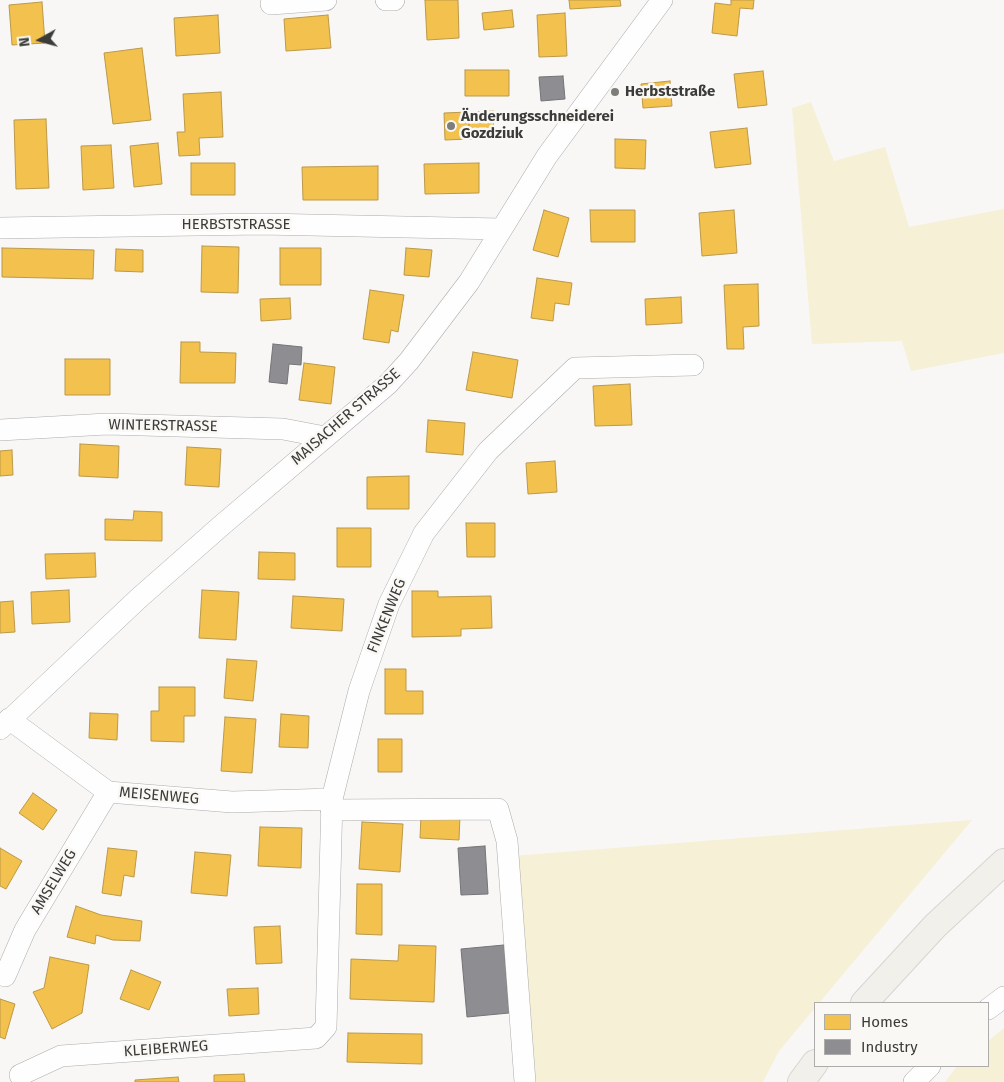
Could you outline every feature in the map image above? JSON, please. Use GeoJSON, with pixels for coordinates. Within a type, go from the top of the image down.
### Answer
{"type":"FeatureCollection","features":[{"type":"Feature","properties":{"kind":"main road"},"geometry":{"type":"LineString","coordinates":[[865,1002],[935,926],[1004,862]]}},
{"type":"Feature","properties":{"kind":"main road"},"geometry":{"type":"LineString","coordinates":[[801,1082],[814,1064]]}},
{"type":"Feature","properties":{"kind":"street"},"geometry":{"type":"LineString","coordinates":[[271,4],[326,0]]}},
{"type":"Feature","properties":{"kind":"street","name":"MAISACHER STRASSE"},"geometry":{"type":"LineString","coordinates":[[5,724],[182,560],[388,384],[409,361],[469,282],[547,156],[662,0]]}},
{"type":"Feature","properties":{"kind":"street","name":"HERBSTSTRASSE"},"geometry":{"type":"LineString","coordinates":[[0,228],[262,224],[501,229]]}},
{"type":"Feature","properties":{"kind":"street","name":"FINKENWEG"},"geometry":{"type":"LineString","coordinates":[[316,1038],[326,1026],[332,804],[359,692],[388,604],[424,533],[488,451],[575,368],[694,365]]}},
{"type":"Feature","properties":{"kind":"street","name":"WINTERSTRASSE"},"geometry":{"type":"LineString","coordinates":[[0,430],[107,424],[283,429],[325,437]]}},
{"type":"Feature","properties":{"kind":"street","name":"MEISENWEG"},"geometry":{"type":"LineString","coordinates":[[5,724],[108,792],[232,802],[498,809],[507,841],[525,1082]]}},
{"type":"Feature","properties":{"kind":"street","name":"AMSELWEG"},"geometry":{"type":"LineString","coordinates":[[5,976],[25,930],[108,792]]}},
{"type":"Feature","properties":{"kind":"street"},"geometry":{"type":"LineString","coordinates":[[989,1008],[1004,998]]}},
{"type":"Feature","properties":{"kind":"street","name":"KLEIBERWEG"},"geometry":{"type":"LineString","coordinates":[[20,1075],[61,1056],[316,1038]]}},
{"type":"Feature","properties":{"kind":"street"},"geometry":{"type":"LineString","coordinates":[[914,1082],[929,1067]]}},
{"type":"Feature","properties":{"kind":"shaded area"},"geometry":{"type":"Polygon","coordinates":[[[811,102],[834,161],[885,147],[909,227],[1004,209],[1004,353],[911,371],[902,341],[812,344],[792,108],[811,102]]]}},
{"type":"Feature","properties":{"kind":"shaded area"},"geometry":{"type":"Polygon","coordinates":[[[972,820],[820,1002],[814,1002],[814,1009],[779,1051],[763,1082],[531,1082],[512,856],[972,820]]]}},
{"type":"Feature","properties":{"kind":"shaded area"},"geometry":{"type":"Polygon","coordinates":[[[1004,1028],[1004,1082],[945,1082],[956,1067],[989,1067],[989,1040],[1004,1028]]]}},
{"type":"Feature","properties":{"kind":"building: Homes"},"geometry":{"type":"Polygon","coordinates":[[[425,0],[458,0],[459,38],[427,40],[425,0]]]}},
{"type":"Feature","properties":{"kind":"building: Homes"},"geometry":{"type":"Polygon","coordinates":[[[569,0],[620,0],[621,6],[570,9],[569,0]]]}},
{"type":"Feature","properties":{"kind":"building: Homes"},"geometry":{"type":"Polygon","coordinates":[[[731,0],[754,0],[753,9],[740,8],[737,36],[712,33],[715,3],[731,5],[731,0]]]}},
{"type":"Feature","properties":{"kind":"building: Homes"},"geometry":{"type":"Polygon","coordinates":[[[42,2],[45,43],[12,45],[9,5],[42,2]]]}},
{"type":"Feature","properties":{"kind":"building: Homes"},"geometry":{"type":"Polygon","coordinates":[[[512,10],[514,27],[484,30],[482,13],[512,10]]]}},
{"type":"Feature","properties":{"kind":"building: Homes"},"geometry":{"type":"Polygon","coordinates":[[[565,13],[567,56],[539,57],[537,15],[565,13]]]}},
{"type":"Feature","properties":{"kind":"building: Homes"},"geometry":{"type":"Polygon","coordinates":[[[218,15],[220,53],[176,56],[174,18],[218,15]]]}},
{"type":"Feature","properties":{"kind":"building: Homes"},"geometry":{"type":"Polygon","coordinates":[[[328,15],[331,48],[286,51],[284,19],[328,15]]]}},
{"type":"Feature","properties":{"kind":"building: Homes"},"geometry":{"type":"Polygon","coordinates":[[[142,48],[151,120],[113,124],[104,53],[142,48]]]}},
{"type":"Feature","properties":{"kind":"building: Homes"},"geometry":{"type":"Polygon","coordinates":[[[465,70],[509,70],[509,96],[465,96],[465,70]]]}},
{"type":"Feature","properties":{"kind":"building: Homes"},"geometry":{"type":"Polygon","coordinates":[[[763,71],[767,105],[738,108],[734,74],[763,71]]]}},
{"type":"Feature","properties":{"kind":"building: Homes"},"geometry":{"type":"Polygon","coordinates":[[[670,81],[672,106],[643,108],[641,84],[670,81]]]}},
{"type":"Feature","properties":{"kind":"building: Homes"},"geometry":{"type":"Polygon","coordinates":[[[221,92],[223,137],[199,138],[200,155],[179,156],[177,132],[185,132],[183,94],[221,92]]]}},
{"type":"Feature","properties":{"kind":"building: Homes"},"geometry":{"type":"Polygon","coordinates":[[[493,111],[494,138],[469,139],[469,112],[493,111]]]}},
{"type":"Feature","properties":{"kind":"building: Homes"},"geometry":{"type":"Polygon","coordinates":[[[469,112],[469,139],[445,140],[444,113],[469,112]]]}},
{"type":"Feature","properties":{"kind":"building: Homes"},"geometry":{"type":"Polygon","coordinates":[[[46,119],[49,188],[16,189],[14,120],[46,119]]]}},
{"type":"Feature","properties":{"kind":"building: Homes"},"geometry":{"type":"Polygon","coordinates":[[[747,128],[751,164],[715,168],[710,132],[747,128]]]}},
{"type":"Feature","properties":{"kind":"building: Homes"},"geometry":{"type":"Polygon","coordinates":[[[615,139],[646,140],[645,169],[615,168],[615,139]]]}},
{"type":"Feature","properties":{"kind":"building: Homes"},"geometry":{"type":"Polygon","coordinates":[[[158,143],[162,184],[134,187],[130,146],[158,143]]]}},
{"type":"Feature","properties":{"kind":"building: Homes"},"geometry":{"type":"Polygon","coordinates":[[[111,145],[114,188],[83,190],[81,146],[111,145]]]}},
{"type":"Feature","properties":{"kind":"building: Homes"},"geometry":{"type":"Polygon","coordinates":[[[191,163],[235,163],[235,195],[191,195],[191,163]]]}},
{"type":"Feature","properties":{"kind":"building: Homes"},"geometry":{"type":"Polygon","coordinates":[[[479,163],[479,193],[425,194],[424,164],[479,163]]]}},
{"type":"Feature","properties":{"kind":"building: Homes"},"geometry":{"type":"Polygon","coordinates":[[[378,166],[378,200],[303,200],[302,167],[378,166]]]}},
{"type":"Feature","properties":{"kind":"building: Homes"},"geometry":{"type":"Polygon","coordinates":[[[544,210],[569,218],[558,257],[533,250],[544,210]]]}},
{"type":"Feature","properties":{"kind":"building: Homes"},"geometry":{"type":"Polygon","coordinates":[[[590,210],[635,210],[635,242],[591,242],[590,210]]]}},
{"type":"Feature","properties":{"kind":"building: Homes"},"geometry":{"type":"Polygon","coordinates":[[[734,210],[737,253],[702,256],[699,213],[734,210]]]}},
{"type":"Feature","properties":{"kind":"building: Homes"},"geometry":{"type":"Polygon","coordinates":[[[202,246],[239,247],[238,293],[201,292],[202,246]]]}},
{"type":"Feature","properties":{"kind":"building: Homes"},"geometry":{"type":"Polygon","coordinates":[[[2,248],[94,250],[93,279],[2,277],[2,248]]]}},
{"type":"Feature","properties":{"kind":"building: Homes"},"geometry":{"type":"Polygon","coordinates":[[[280,248],[321,248],[321,285],[280,285],[280,248]]]}},
{"type":"Feature","properties":{"kind":"building: Homes"},"geometry":{"type":"Polygon","coordinates":[[[406,248],[432,250],[429,277],[404,275],[406,248]]]}},
{"type":"Feature","properties":{"kind":"building: Homes"},"geometry":{"type":"Polygon","coordinates":[[[116,249],[143,250],[143,272],[115,271],[116,249]]]}},
{"type":"Feature","properties":{"kind":"building: Homes"},"geometry":{"type":"Polygon","coordinates":[[[537,278],[572,283],[569,305],[555,303],[553,321],[531,318],[537,278]]]}},
{"type":"Feature","properties":{"kind":"building: Homes"},"geometry":{"type":"Polygon","coordinates":[[[758,284],[759,326],[743,327],[744,349],[727,349],[724,285],[758,284]]]}},
{"type":"Feature","properties":{"kind":"building: Homes"},"geometry":{"type":"Polygon","coordinates":[[[370,290],[404,295],[398,332],[391,330],[389,343],[363,339],[370,290]]]}},
{"type":"Feature","properties":{"kind":"building: Homes"},"geometry":{"type":"Polygon","coordinates":[[[681,297],[682,323],[646,325],[645,299],[681,297]]]}},
{"type":"Feature","properties":{"kind":"building: Homes"},"geometry":{"type":"Polygon","coordinates":[[[290,298],[291,319],[261,321],[260,299],[290,298]]]}},
{"type":"Feature","properties":{"kind":"building: Homes"},"geometry":{"type":"Polygon","coordinates":[[[181,342],[200,342],[200,352],[236,353],[235,383],[180,383],[181,342]]]}},
{"type":"Feature","properties":{"kind":"building: Homes"},"geometry":{"type":"Polygon","coordinates":[[[473,352],[518,360],[512,398],[466,390],[473,352]]]}},
{"type":"Feature","properties":{"kind":"building: Homes"},"geometry":{"type":"Polygon","coordinates":[[[65,359],[110,359],[110,395],[65,395],[65,359]]]}},
{"type":"Feature","properties":{"kind":"building: Homes"},"geometry":{"type":"Polygon","coordinates":[[[304,363],[335,367],[331,404],[299,400],[304,363]]]}},
{"type":"Feature","properties":{"kind":"building: Homes"},"geometry":{"type":"Polygon","coordinates":[[[630,384],[632,425],[595,426],[593,386],[630,384]]]}},
{"type":"Feature","properties":{"kind":"building: Homes"},"geometry":{"type":"Polygon","coordinates":[[[428,420],[465,423],[463,455],[426,452],[428,420]]]}},
{"type":"Feature","properties":{"kind":"building: Homes"},"geometry":{"type":"Polygon","coordinates":[[[80,444],[119,446],[118,478],[79,476],[80,444]]]}},
{"type":"Feature","properties":{"kind":"building: Homes"},"geometry":{"type":"Polygon","coordinates":[[[187,447],[221,449],[219,487],[185,485],[187,447]]]}},
{"type":"Feature","properties":{"kind":"building: Homes"},"geometry":{"type":"Polygon","coordinates":[[[12,450],[13,475],[0,476],[0,451],[12,450]]]}},
{"type":"Feature","properties":{"kind":"building: Homes"},"geometry":{"type":"Polygon","coordinates":[[[555,461],[557,492],[528,494],[526,463],[555,461]]]}},
{"type":"Feature","properties":{"kind":"building: Homes"},"geometry":{"type":"Polygon","coordinates":[[[409,476],[409,509],[367,509],[367,477],[409,476]]]}},
{"type":"Feature","properties":{"kind":"building: Homes"},"geometry":{"type":"Polygon","coordinates":[[[134,511],[162,512],[162,541],[105,540],[105,519],[133,520],[134,511]]]}},
{"type":"Feature","properties":{"kind":"building: Homes"},"geometry":{"type":"Polygon","coordinates":[[[466,523],[495,523],[495,557],[467,557],[466,523]]]}},
{"type":"Feature","properties":{"kind":"building: Homes"},"geometry":{"type":"Polygon","coordinates":[[[337,528],[371,528],[371,567],[337,567],[337,528]]]}},
{"type":"Feature","properties":{"kind":"building: Homes"},"geometry":{"type":"Polygon","coordinates":[[[259,552],[295,553],[295,580],[258,579],[259,552]]]}},
{"type":"Feature","properties":{"kind":"building: Homes"},"geometry":{"type":"Polygon","coordinates":[[[95,553],[96,577],[46,579],[45,554],[95,553]]]}},
{"type":"Feature","properties":{"kind":"building: Homes"},"geometry":{"type":"Polygon","coordinates":[[[69,590],[70,622],[32,624],[31,592],[69,590]]]}},
{"type":"Feature","properties":{"kind":"building: Homes"},"geometry":{"type":"Polygon","coordinates":[[[202,590],[239,592],[236,640],[199,638],[202,590]]]}},
{"type":"Feature","properties":{"kind":"building: Homes"},"geometry":{"type":"Polygon","coordinates":[[[412,591],[438,591],[438,597],[491,596],[492,628],[461,629],[461,636],[412,637],[412,591]]]}},
{"type":"Feature","properties":{"kind":"building: Homes"},"geometry":{"type":"Polygon","coordinates":[[[293,596],[344,599],[342,631],[291,628],[293,596]]]}},
{"type":"Feature","properties":{"kind":"building: Homes"},"geometry":{"type":"Polygon","coordinates":[[[13,601],[15,632],[0,633],[0,602],[13,601]]]}},
{"type":"Feature","properties":{"kind":"building: Homes"},"geometry":{"type":"Polygon","coordinates":[[[227,659],[257,661],[253,701],[224,698],[227,659]]]}},
{"type":"Feature","properties":{"kind":"building: Homes"},"geometry":{"type":"Polygon","coordinates":[[[385,669],[406,669],[406,691],[423,691],[423,714],[385,714],[385,669]]]}},
{"type":"Feature","properties":{"kind":"building: Homes"},"geometry":{"type":"Polygon","coordinates":[[[159,687],[195,687],[195,716],[184,716],[184,742],[151,741],[151,711],[159,711],[159,687]]]}},
{"type":"Feature","properties":{"kind":"building: Homes"},"geometry":{"type":"Polygon","coordinates":[[[90,713],[118,714],[117,740],[89,738],[90,713]]]}},
{"type":"Feature","properties":{"kind":"building: Homes"},"geometry":{"type":"Polygon","coordinates":[[[281,714],[309,716],[308,748],[279,747],[281,714]]]}},
{"type":"Feature","properties":{"kind":"building: Homes"},"geometry":{"type":"Polygon","coordinates":[[[225,717],[256,719],[252,773],[221,771],[225,717]]]}},
{"type":"Feature","properties":{"kind":"building: Homes"},"geometry":{"type":"Polygon","coordinates":[[[378,739],[402,739],[402,772],[378,772],[378,739]]]}},
{"type":"Feature","properties":{"kind":"building: Homes"},"geometry":{"type":"Polygon","coordinates":[[[33,793],[57,810],[43,830],[19,813],[33,793]]]}},
{"type":"Feature","properties":{"kind":"building: Homes"},"geometry":{"type":"Polygon","coordinates":[[[421,815],[460,816],[459,840],[420,838],[421,815]]]}},
{"type":"Feature","properties":{"kind":"building: Homes"},"geometry":{"type":"Polygon","coordinates":[[[362,822],[403,824],[400,872],[359,869],[362,822]]]}},
{"type":"Feature","properties":{"kind":"building: Homes"},"geometry":{"type":"Polygon","coordinates":[[[260,827],[302,828],[301,868],[258,866],[260,827]]]}},
{"type":"Feature","properties":{"kind":"building: Homes"},"geometry":{"type":"Polygon","coordinates":[[[0,848],[22,861],[6,889],[0,886],[0,848]]]}},
{"type":"Feature","properties":{"kind":"building: Homes"},"geometry":{"type":"Polygon","coordinates":[[[108,848],[137,851],[134,877],[124,875],[121,896],[102,893],[108,848]]]}},
{"type":"Feature","properties":{"kind":"building: Homes"},"geometry":{"type":"Polygon","coordinates":[[[195,852],[231,855],[227,896],[191,893],[195,852]]]}},
{"type":"Feature","properties":{"kind":"building: Homes"},"geometry":{"type":"Polygon","coordinates":[[[357,884],[382,884],[382,935],[356,934],[357,884]]]}},
{"type":"Feature","properties":{"kind":"building: Homes"},"geometry":{"type":"Polygon","coordinates":[[[76,906],[101,915],[142,921],[140,941],[113,940],[96,935],[95,944],[67,937],[76,906]]]}},
{"type":"Feature","properties":{"kind":"building: Homes"},"geometry":{"type":"Polygon","coordinates":[[[280,926],[282,963],[256,964],[254,927],[280,926]]]}},
{"type":"Feature","properties":{"kind":"building: Homes"},"geometry":{"type":"Polygon","coordinates":[[[399,945],[436,946],[434,1002],[350,999],[351,959],[398,961],[399,945]]]}},
{"type":"Feature","properties":{"kind":"building: Homes"},"geometry":{"type":"Polygon","coordinates":[[[50,957],[89,965],[82,1013],[52,1029],[33,992],[44,988],[50,957]]]}},
{"type":"Feature","properties":{"kind":"building: Homes"},"geometry":{"type":"Polygon","coordinates":[[[131,970],[161,982],[149,1010],[120,999],[131,970]]]}},
{"type":"Feature","properties":{"kind":"building: Homes"},"geometry":{"type":"Polygon","coordinates":[[[258,988],[259,1014],[229,1016],[227,989],[258,988]]]}},
{"type":"Feature","properties":{"kind":"building: Homes"},"geometry":{"type":"Polygon","coordinates":[[[0,999],[15,1004],[5,1039],[0,1037],[0,999]]]}},
{"type":"Feature","properties":{"kind":"building: Homes"},"geometry":{"type":"Polygon","coordinates":[[[348,1033],[422,1034],[422,1064],[347,1062],[348,1033]]]}},
{"type":"Feature","properties":{"kind":"building: Homes"},"geometry":{"type":"Polygon","coordinates":[[[244,1074],[245,1082],[214,1082],[214,1075],[244,1074]]]}},
{"type":"Feature","properties":{"kind":"building: Homes"},"geometry":{"type":"Polygon","coordinates":[[[178,1077],[179,1082],[135,1082],[135,1080],[178,1077]]]}},
{"type":"Feature","properties":{"kind":"building: Industry"},"geometry":{"type":"Polygon","coordinates":[[[563,76],[565,99],[541,101],[539,77],[563,76]]]}},
{"type":"Feature","properties":{"kind":"building: Industry"},"geometry":{"type":"Polygon","coordinates":[[[273,344],[302,347],[301,365],[289,364],[287,384],[269,382],[273,344]]]}},
{"type":"Feature","properties":{"kind":"building: Industry"},"geometry":{"type":"Polygon","coordinates":[[[485,846],[488,894],[461,895],[458,848],[485,846]]]}},
{"type":"Feature","properties":{"kind":"building: Industry"},"geometry":{"type":"Polygon","coordinates":[[[504,945],[509,1013],[467,1017],[461,949],[504,945]]]}},
{"type":"Feature","properties":{"kind":"place","name":"Herbststraße"},"geometry":{"type":"Point","coordinates":[615,92]}},
{"type":"Feature","properties":{"kind":"place","name":"Änderungsschneiderei Gozdziuk"},"geometry":{"type":"Point","coordinates":[451,126]}}]}
